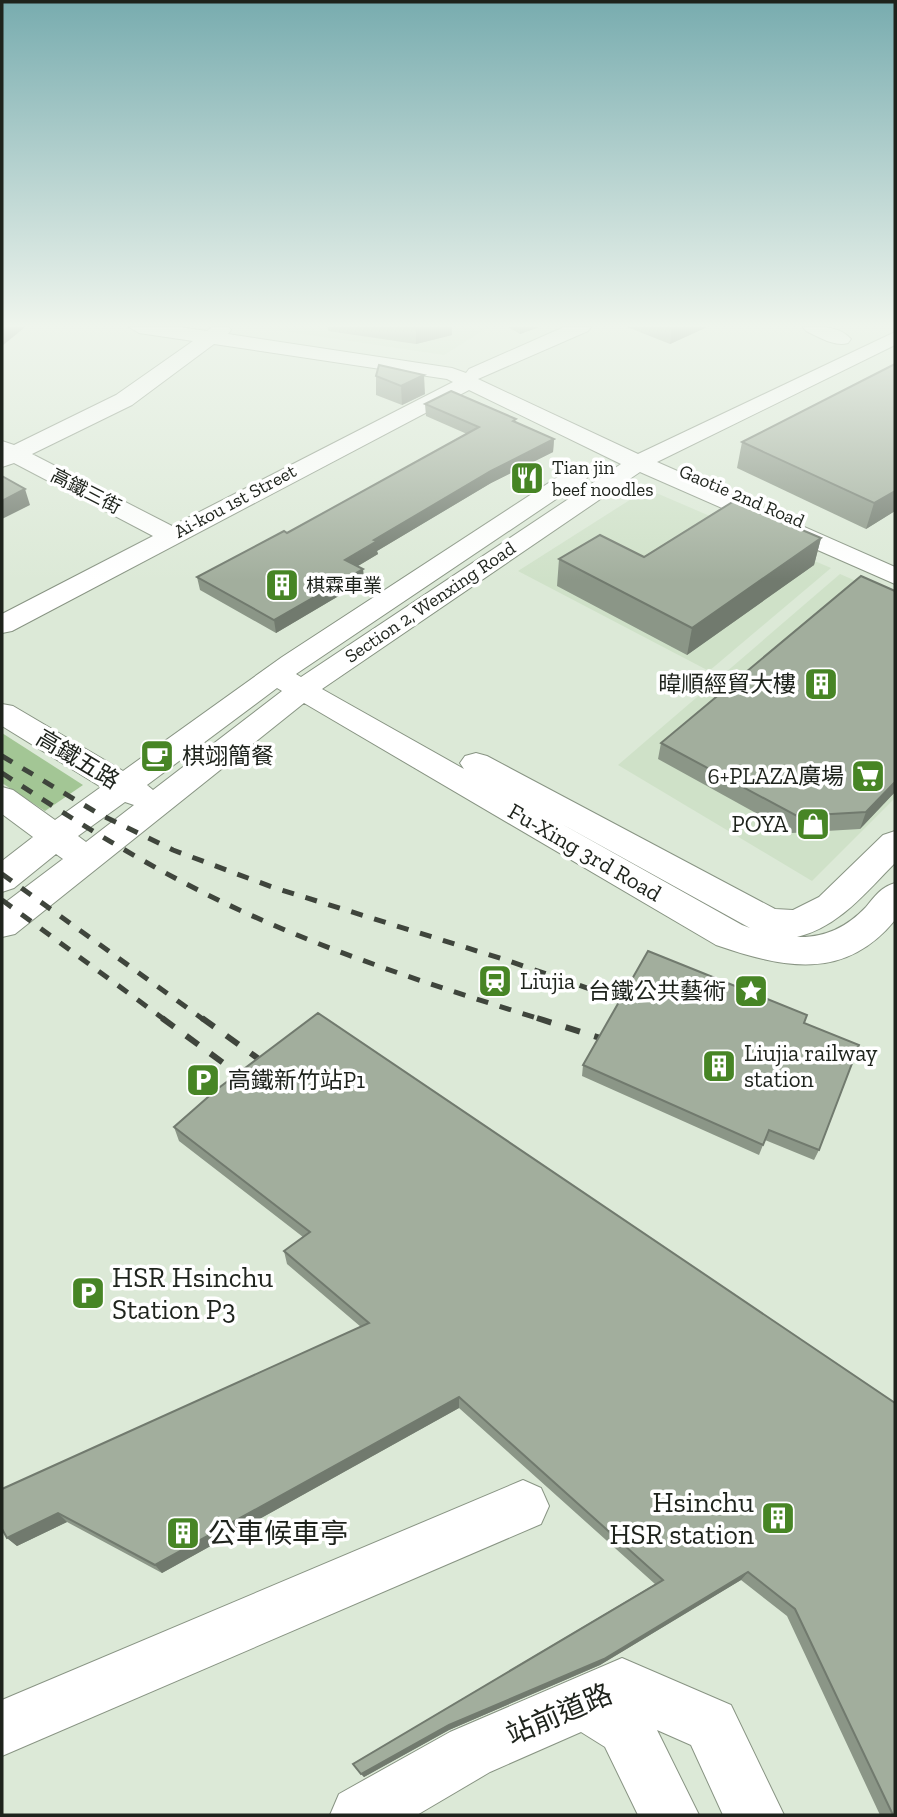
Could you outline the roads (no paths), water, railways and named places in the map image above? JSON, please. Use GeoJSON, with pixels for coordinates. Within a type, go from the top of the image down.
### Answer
{"type":"FeatureCollection","features":[{"type":"Feature","properties":{"kind":"street"},"geometry":{"type":"LineString","coordinates":[[4,452],[97,412]]}},
{"type":"Feature","properties":{"kind":"street","name":"Ai-kou 1st Street"},"geometry":{"type":"LineString","coordinates":[[2,625],[406,412]]}},
{"type":"Feature","properties":{"kind":"street","name":"Gaotie 2nd Road"},"geometry":{"type":"LineString","coordinates":[[544,412],[895,576]]}},
{"type":"Feature","properties":{"kind":"street","name":"Section 2, Wenxing Road"},"geometry":{"type":"LineString","coordinates":[[2,879],[123,787],[298,676],[631,454],[708,412]]}},
{"type":"Feature","properties":{"kind":"street","name":"Section 2, Wenxing Road"},"geometry":{"type":"LineString","coordinates":[[631,454],[727,412]]}},
{"type":"Feature","properties":{"kind":"street","name":"高鐵三街"},"geometry":{"type":"LineString","coordinates":[[4,452],[170,535]]}},
{"type":"Feature","properties":{"kind":"street","name":"Gaotie 2nd Road"},"geometry":{"type":"LineString","coordinates":[[631,454],[895,562]]}},
{"type":"Feature","properties":{"kind":"street","name":"Section 2, Wenxing Road"},"geometry":{"type":"LineString","coordinates":[[2,924],[156,805],[208,761],[298,676]]}},
{"type":"Feature","properties":{"kind":"street","name":"Fu-Xing 3rd Road"},"geometry":{"type":"LineString","coordinates":[[298,676],[768,922],[798,924],[831,906],[895,843]]}},
{"type":"Feature","properties":{"kind":"street","name":"Fu-Xing 3rd Road"},"geometry":{"type":"LineString","coordinates":[[298,676],[729,935],[774,951],[818,952],[841,944],[866,928],[895,896]]}},
{"type":"Feature","properties":{"kind":"street","name":"高鐵五路"},"geometry":{"type":"LineString","coordinates":[[2,713],[156,805]]}},
{"type":"Feature","properties":{"kind":"street"},"geometry":{"type":"LineString","coordinates":[[2,799],[86,859]]}},
{"type":"Feature","properties":{"kind":"street"},"geometry":{"type":"LineString","coordinates":[[2,1728],[523,1506]]}},
{"type":"Feature","properties":{"kind":"street","name":"站前道路"},"geometry":{"type":"LineString","coordinates":[[387,1806],[470,1752],[622,1686],[711,1725],[754,1815]]}},
{"type":"Feature","properties":{"kind":"street"},"geometry":{"type":"LineString","coordinates":[[585,1702],[625,1727],[669,1815]]}},
{"type":"Feature","properties":{"kind":"railway"},"geometry":{"type":"LineString","coordinates":[[2,756],[99,814],[173,850],[272,887],[506,960],[639,1006]]}},
{"type":"Feature","properties":{"kind":"railway"},"geometry":{"type":"LineString","coordinates":[[2,773],[76,821],[178,880],[286,931],[457,993],[543,1020]]}},
{"type":"Feature","properties":{"kind":"railway"},"geometry":{"type":"LineString","coordinates":[[2,874],[204,1020]]}},
{"type":"Feature","properties":{"kind":"railway"},"geometry":{"type":"LineString","coordinates":[[2,900],[165,1020]]}},
{"type":"Feature","properties":{"kind":"railway"},"geometry":{"type":"LineString","coordinates":[[162,1018],[252,1084]]}},
{"type":"Feature","properties":{"kind":"railway"},"geometry":{"type":"LineString","coordinates":[[202,1018],[274,1070]]}},
{"type":"Feature","properties":{"kind":"railway"},"geometry":{"type":"LineString","coordinates":[[537,1018],[616,1043]]}},
{"type":"Feature","properties":{"kind":"place","name":"Tian jin beef noodles"},"geometry":{"type":"Point","coordinates":[527,478]}},
{"type":"Feature","properties":{"kind":"place","name":"棋霖車業"},"geometry":{"type":"Point","coordinates":[282,585]}},
{"type":"Feature","properties":{"kind":"place","name":"暐順經貿大樓"},"geometry":{"type":"Point","coordinates":[821,684]}},
{"type":"Feature","properties":{"kind":"place","name":"棋翊簡餐"},"geometry":{"type":"Point","coordinates":[157,756]}},
{"type":"Feature","properties":{"kind":"place","name":"6+PLAZA廣場"},"geometry":{"type":"Point","coordinates":[868,776]}},
{"type":"Feature","properties":{"kind":"place","name":"POYA"},"geometry":{"type":"Point","coordinates":[813,824]}},
{"type":"Feature","properties":{"kind":"place","name":"Liujia"},"geometry":{"type":"Point","coordinates":[495,981]}},
{"type":"Feature","properties":{"kind":"place","name":"台鐵公共藝術"},"geometry":{"type":"Point","coordinates":[751,991]}},
{"type":"Feature","properties":{"kind":"place","name":"Liujia railway station"},"geometry":{"type":"Point","coordinates":[719,1066]}},
{"type":"Feature","properties":{"kind":"place","name":"高鐵新竹站P1"},"geometry":{"type":"Point","coordinates":[203,1080]}},
{"type":"Feature","properties":{"kind":"place","name":"HSR Hsinchu Station P3"},"geometry":{"type":"Point","coordinates":[88,1293]}},
{"type":"Feature","properties":{"kind":"place","name":"Hsinchu HSR station"},"geometry":{"type":"Point","coordinates":[778,1518]}},
{"type":"Feature","properties":{"kind":"place","name":"公車候車亭"},"geometry":{"type":"Point","coordinates":[183,1533]}}]}
